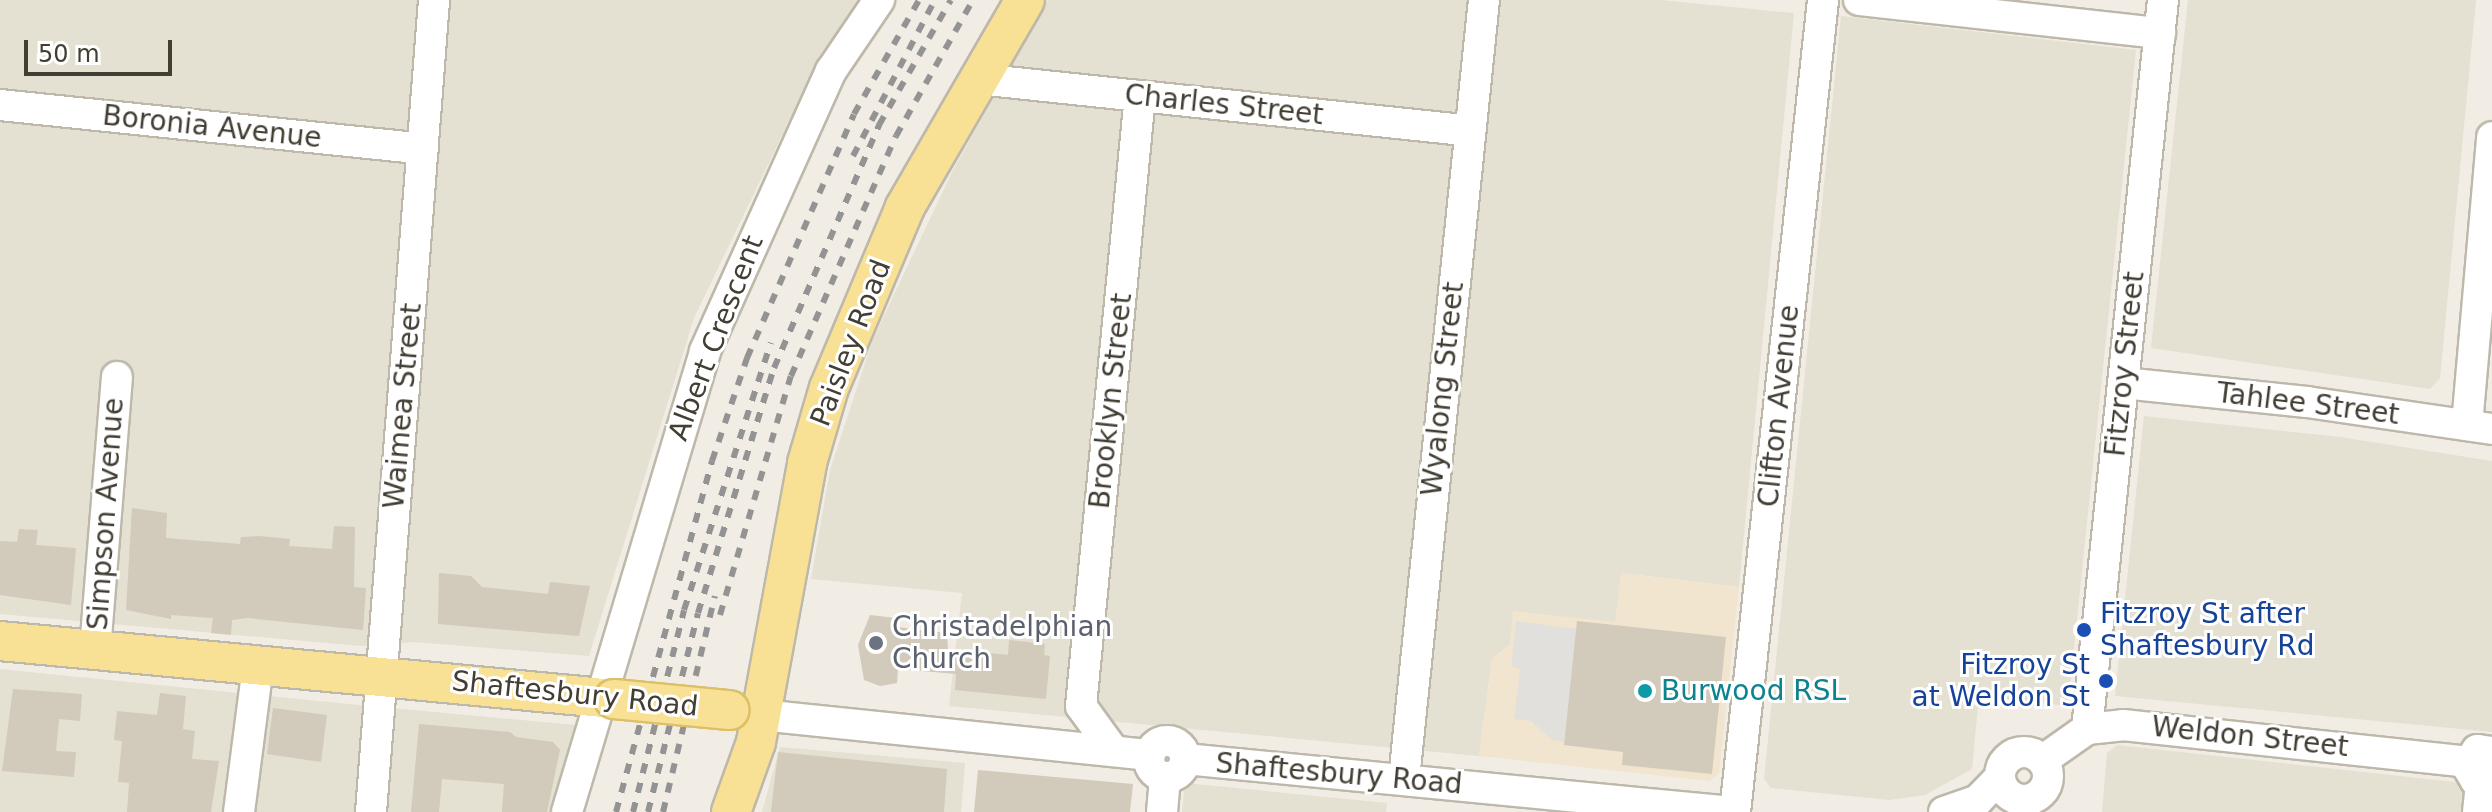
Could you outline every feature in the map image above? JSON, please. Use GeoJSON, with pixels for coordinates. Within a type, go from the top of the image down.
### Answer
{"type":"FeatureCollection","features":[{"type":"Feature","properties":{"kind":"main road","name":"Paisley Road"},"geometry":{"type":"LineString","coordinates":[[731,812],[745,712],[807,463],[829,388],[905,207],[1025,0]]}},
{"type":"Feature","properties":{"kind":"main road","name":"Shaftesbury Road"},"geometry":{"type":"LineString","coordinates":[[0,641],[745,712]]}},
{"type":"Feature","properties":{"kind":"street","name":"Waimea Street"},"geometry":{"type":"LineString","coordinates":[[371,812],[384,676],[434,0]]}},
{"type":"Feature","properties":{"kind":"street","name":"Albert Crescent"},"geometry":{"type":"LineString","coordinates":[[567,812],[608,698],[705,351],[831,71],[879,0]]}},
{"type":"Feature","properties":{"kind":"street","name":"Wyalong Street"},"geometry":{"type":"LineString","coordinates":[[1404,779],[1484,0]]}},
{"type":"Feature","properties":{"kind":"street","name":"Clifton Avenue"},"geometry":{"type":"LineString","coordinates":[[1734,812],[1823,0]]}},
{"type":"Feature","properties":{"kind":"street"},"geometry":{"type":"LineString","coordinates":[[1859,0],[2160,33]]}},
{"type":"Feature","properties":{"kind":"street","name":"Fitzroy Street"},"geometry":{"type":"LineString","coordinates":[[2087,729],[2163,0]]}},
{"type":"Feature","properties":{"kind":"street","name":"Charles Street"},"geometry":{"type":"LineString","coordinates":[[978,79],[1469,131]]}},
{"type":"Feature","properties":{"kind":"street","name":"Brooklyn Street"},"geometry":{"type":"LineString","coordinates":[[1081,706],[1140,96]]}},
{"type":"Feature","properties":{"kind":"street","name":"Boronia Avenue"},"geometry":{"type":"LineString","coordinates":[[0,105],[423,149]]}},
{"type":"Feature","properties":{"kind":"street"},"geometry":{"type":"LineString","coordinates":[[2479,427],[2491,153]]}},
{"type":"Feature","properties":{"kind":"street","name":"Simpson Avenue"},"geometry":{"type":"LineString","coordinates":[[95,650],[117,377]]}},
{"type":"Feature","properties":{"kind":"street","name":"Tahlee Street"},"geometry":{"type":"LineString","coordinates":[[2123,383],[2479,427]]}},
{"type":"Feature","properties":{"kind":"street"},"geometry":{"type":"LineString","coordinates":[[239,812],[258,665]]}},
{"type":"Feature","properties":{"kind":"street"},"geometry":{"type":"LineString","coordinates":[[1035,743],[1063,727],[1081,706],[1113,750]]}},
{"type":"Feature","properties":{"kind":"street","name":"Shaftesbury Road"},"geometry":{"type":"LineString","coordinates":[[745,712],[1113,750],[1167,764],[1404,779],[1582,804],[1734,812]]}},
{"type":"Feature","properties":{"kind":"street","name":"Weldon Street"},"geometry":{"type":"LineString","coordinates":[[2087,729],[2137,725],[2482,777]]}},
{"type":"Feature","properties":{"kind":"street"},"geometry":{"type":"LineString","coordinates":[[2043,760],[2087,729]]}},
{"type":"Feature","properties":{"kind":"street"},"geometry":{"type":"LineString","coordinates":[[1990,812],[2023,797],[2048,782],[2043,760],[2030,752],[2015,754],[2003,763],[2023,797]]}},
{"type":"Feature","properties":{"kind":"street"},"geometry":{"type":"LineString","coordinates":[[1162,812],[1167,764]]}},
{"type":"Feature","properties":{"kind":"street"},"geometry":{"type":"LineString","coordinates":[[1944,812],[1978,800],[2023,797]]}},
{"type":"Feature","properties":{"kind":"shaded area"},"geometry":{"type":"Polygon","coordinates":[[[0,0],[863,0],[803,92],[694,318],[589,656],[414,642],[361,646],[0,614],[0,0]]]}},
{"type":"Feature","properties":{"kind":"shaded area"},"geometry":{"type":"Polygon","coordinates":[[[1048,0],[1661,0],[1794,13],[1739,587],[1622,573],[1616,622],[1510,644],[1492,659],[1479,756],[949,706],[962,593],[811,579],[830,470],[873,339],[953,170],[1048,0]]]}},
{"type":"Feature","properties":{"kind":"shaded area"},"geometry":{"type":"Polygon","coordinates":[[[2188,0],[2476,0],[2440,378],[2430,389],[2151,348],[2188,0]]]}},
{"type":"Feature","properties":{"kind":"shaded area"},"geometry":{"type":"Polygon","coordinates":[[[1841,16],[2136,50],[2068,706],[1979,696],[1972,769],[1925,795],[1889,800],[1771,788],[1764,779],[1841,16]]]}},
{"type":"Feature","properties":{"kind":"shaded area"},"geometry":{"type":"Polygon","coordinates":[[[2144,416],[2340,437],[2492,461],[2492,732],[2115,696],[2144,416]]]}},
{"type":"Feature","properties":{"kind":"shaded area"},"geometry":{"type":"Polygon","coordinates":[[[1621,573],[1739,587],[1719,774],[1709,781],[1479,756],[1492,659],[1510,644],[1513,611],[1615,622],[1621,573]]]}},
{"type":"Feature","properties":{"kind":"shaded area"},"geometry":{"type":"Polygon","coordinates":[[[1516,621],[1577,629],[1564,742],[1552,740],[1531,721],[1514,719],[1520,669],[1511,666],[1516,621]]]}},
{"type":"Feature","properties":{"kind":"shaded area"},"geometry":{"type":"Polygon","coordinates":[[[0,669],[576,725],[551,812],[0,812],[0,669]]]}},
{"type":"Feature","properties":{"kind":"shaded area"},"geometry":{"type":"Polygon","coordinates":[[[2117,745],[2492,786],[2492,812],[2102,812],[2107,753],[2117,745]]]}},
{"type":"Feature","properties":{"kind":"shaded area"},"geometry":{"type":"Polygon","coordinates":[[[780,747],[965,763],[961,812],[762,812],[780,747]]]}},
{"type":"Feature","properties":{"kind":"shaded area"},"geometry":{"type":"Polygon","coordinates":[[[1185,783],[1387,803],[1386,812],[1182,812],[1185,783]]]}},
{"type":"Feature","properties":{"kind":"building"},"geometry":{"type":"Polygon","coordinates":[[[132,508],[167,513],[166,538],[240,544],[241,537],[259,536],[290,539],[289,546],[332,549],[334,526],[355,527],[354,587],[366,588],[363,630],[248,618],[232,620],[231,635],[211,633],[213,618],[171,615],[171,619],[126,610],[132,508]]]}},
{"type":"Feature","properties":{"kind":"building"},"geometry":{"type":"Polygon","coordinates":[[[19,529],[38,530],[36,545],[76,548],[71,605],[0,595],[0,541],[17,542],[19,529]]]}},
{"type":"Feature","properties":{"kind":"building"},"geometry":{"type":"Polygon","coordinates":[[[439,573],[471,576],[482,587],[548,594],[550,582],[590,586],[579,636],[438,624],[439,573]]]}},
{"type":"Feature","properties":{"kind":"building"},"geometry":{"type":"Polygon","coordinates":[[[870,615],[896,618],[897,627],[947,633],[948,649],[1008,655],[1009,640],[1045,644],[1044,655],[1050,656],[1046,699],[955,690],[956,674],[898,669],[897,683],[880,686],[864,680],[858,645],[870,615]]]}},
{"type":"Feature","properties":{"kind":"building","name":"Burwood RSL"},"geometry":{"type":"Polygon","coordinates":[[[1577,621],[1726,637],[1712,774],[1622,765],[1623,752],[1564,745],[1577,621]]]}},
{"type":"Feature","properties":{"kind":"building"},"geometry":{"type":"Polygon","coordinates":[[[13,689],[82,694],[80,721],[59,719],[56,751],[76,752],[74,777],[2,771],[13,689]]]}},
{"type":"Feature","properties":{"kind":"building"},"geometry":{"type":"Polygon","coordinates":[[[160,693],[186,696],[183,729],[195,731],[192,759],[219,761],[211,812],[127,812],[129,783],[118,782],[122,741],[114,740],[117,711],[157,715],[160,693]]]}},
{"type":"Feature","properties":{"kind":"building"},"geometry":{"type":"Polygon","coordinates":[[[273,708],[327,715],[321,762],[267,754],[273,708]]]}},
{"type":"Feature","properties":{"kind":"building"},"geometry":{"type":"Polygon","coordinates":[[[419,724],[510,732],[516,737],[553,742],[560,750],[547,812],[502,812],[504,784],[442,779],[439,812],[411,812],[419,724]]]}},
{"type":"Feature","properties":{"kind":"building"},"geometry":{"type":"Polygon","coordinates":[[[778,752],[947,769],[944,812],[771,812],[778,752]]]}},
{"type":"Feature","properties":{"kind":"building"},"geometry":{"type":"Polygon","coordinates":[[[978,770],[1133,784],[1130,812],[974,812],[978,770]]]}},
{"type":"Feature","properties":{"kind":"railway"},"geometry":{"type":"LineString","coordinates":[[616,812],[712,461],[747,358],[854,114],[919,0]]}},
{"type":"Feature","properties":{"kind":"railway"},"geometry":{"type":"LineString","coordinates":[[853,156],[935,0]]}},
{"type":"Feature","properties":{"kind":"railway"},"geometry":{"type":"LineString","coordinates":[[648,812],[698,613],[774,368],[879,125],[951,0]]}},
{"type":"Feature","properties":{"kind":"railway"},"geometry":{"type":"LineString","coordinates":[[720,615],[791,376],[896,136],[973,0]]}},
{"type":"Feature","properties":{"kind":"railway"},"geometry":{"type":"LineString","coordinates":[[633,812],[684,610],[771,343]]}},
{"type":"Feature","properties":{"kind":"railway"},"geometry":{"type":"LineString","coordinates":[[663,812],[715,596]]}},
{"type":"Feature","properties":{"kind":"place","name":"Fitzroy St after Shaftesbury Rd"},"geometry":{"type":"Point","coordinates":[2084,630]}},
{"type":"Feature","properties":{"kind":"place","name":"Christadelphian Church"},"geometry":{"type":"Point","coordinates":[876,643]}},
{"type":"Feature","properties":{"kind":"place","name":"Fitzroy St at Weldon St"},"geometry":{"type":"Point","coordinates":[2106,681]}},
{"type":"Feature","properties":{"kind":"place","name":"Burwood RSL"},"geometry":{"type":"Point","coordinates":[1645,691]}}]}
